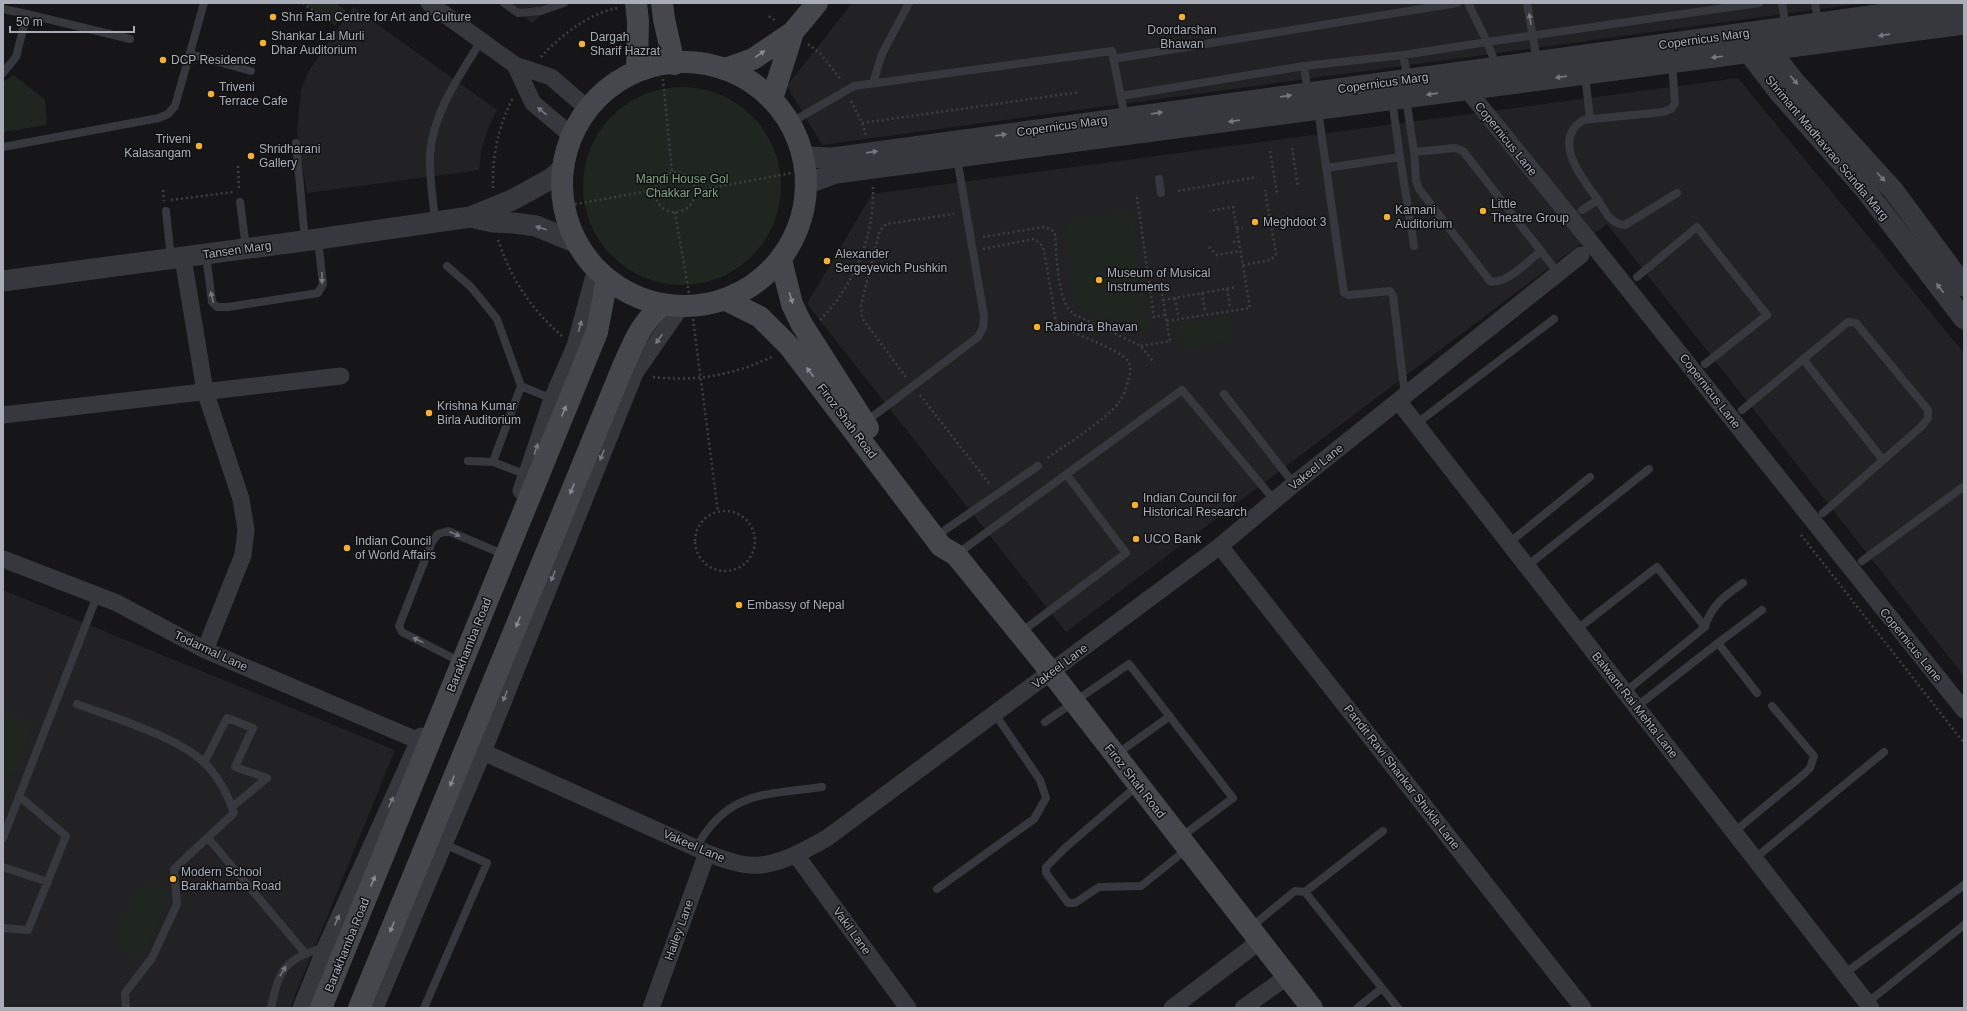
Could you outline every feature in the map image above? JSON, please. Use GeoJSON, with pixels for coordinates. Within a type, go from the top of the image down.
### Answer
{"type":"FeatureCollection","features":[{"type":"Feature","properties":{"kind":"main road"},"geometry":{"type":"LineString","coordinates":[[662,3],[668,64]]}},
{"type":"Feature","properties":{"kind":"main road"},"geometry":{"type":"LineString","coordinates":[[725,69],[753,59],[792,32],[817,3]]}},
{"type":"Feature","properties":{"kind":"main road"},"geometry":{"type":"LineString","coordinates":[[636,4],[638,21],[637,71]]}},
{"type":"Feature","properties":{"kind":"main road"},"geometry":{"type":"LineString","coordinates":[[772,99],[792,32]]}},
{"type":"Feature","properties":{"kind":"main road"},"geometry":{"type":"LineString","coordinates":[[371,1005],[622,370],[638,333],[648,318],[678,306],[726,300],[752,286],[767,274],[780,260],[792,243],[799,225],[805,206],[805,170],[800,144],[790,123],[772,99],[760,88],[743,77],[725,69],[706,64],[668,64],[637,71],[610,87],[588,109],[572,136],[564,167],[562,182],[565,206],[577,243],[602,274],[633,295],[678,306]]}},
{"type":"Feature","properties":{"kind":"main road","name":"Firoz Shah Road"},"geometry":{"type":"LineString","coordinates":[[780,260],[792,304],[859,427],[941,546],[956,555],[1051,672],[1312,1008]]}},
{"type":"Feature","properties":{"kind":"main road","name":"Barakhamba Road"},"geometry":{"type":"LineString","coordinates":[[320,994],[597,332],[602,274]]}},
{"type":"Feature","properties":{"kind":"main road","name":"Firoz Shah Road"},"geometry":{"type":"LineString","coordinates":[[726,300],[760,317],[790,347],[945,530],[952,539],[956,555]]}},
{"type":"Feature","properties":{"kind":"street"},"geometry":{"type":"LineString","coordinates":[[429,3],[523,72],[551,77],[588,109]]}},
{"type":"Feature","properties":{"kind":"street","name":"Copernicus Marg"},"geometry":{"type":"LineString","coordinates":[[1460,81],[1497,67],[1772,40],[1915,20],[1964,3]]}},
{"type":"Feature","properties":{"kind":"street","name":"Copernicus Marg"},"geometry":{"type":"LineString","coordinates":[[805,170],[836,173],[872,161],[1125,118],[1402,92],[1460,81],[1585,74],[1672,63],[1772,40],[1818,23],[1915,20],[1964,24]]}},
{"type":"Feature","properties":{"kind":"street","name":"Shrimant Madhavrao Scindia Marg"},"geometry":{"type":"LineString","coordinates":[[1772,40],[1794,81],[1893,190],[1964,286]]}},
{"type":"Feature","properties":{"kind":"street","name":"Shrimant Madhavrao Scindia Marg"},"geometry":{"type":"LineString","coordinates":[[1772,40],[1778,91],[1864,188],[1964,319]]}},
{"type":"Feature","properties":{"kind":"street"},"geometry":{"type":"LineString","coordinates":[[523,72],[534,103],[572,136]]}},
{"type":"Feature","properties":{"kind":"street","name":"Copernicus Lane"},"geometry":{"type":"LineString","coordinates":[[1460,81],[1598,251],[1964,710]]}},
{"type":"Feature","properties":{"kind":"street","name":"Copernicus Marg"},"geometry":{"type":"LineString","coordinates":[[872,161],[957,158],[1313,101]]}},
{"type":"Feature","properties":{"kind":"street"},"geometry":{"type":"LineString","coordinates":[[493,214],[512,200],[552,178],[564,167]]}},
{"type":"Feature","properties":{"kind":"street","name":"Tansen Marg"},"geometry":{"type":"LineString","coordinates":[[3,281],[206,255],[470,216],[493,214],[514,223],[536,226],[577,243]]}},
{"type":"Feature","properties":{"kind":"street","name":"Vakeel Lane"},"geometry":{"type":"LineString","coordinates":[[483,752],[701,850],[733,862],[761,865],[796,855],[827,838],[1220,546],[1294,484],[1581,255]]}},
{"type":"Feature","properties":{"kind":"street"},"geometry":{"type":"LineString","coordinates":[[177,258],[204,390],[241,499],[246,530],[243,555],[205,650]]}},
{"type":"Feature","properties":{"kind":"street"},"geometry":{"type":"LineString","coordinates":[[301,1008],[320,994],[326,946],[419,741],[498,552],[527,475],[552,399],[575,346],[602,274]]}},
{"type":"Feature","properties":{"kind":"street"},"geometry":{"type":"LineString","coordinates":[[371,1005],[444,844],[483,752],[635,373],[678,306]]}},
{"type":"Feature","properties":{"kind":"street"},"geometry":{"type":"LineString","coordinates":[[3,414],[204,390],[341,376]]}},
{"type":"Feature","properties":{"kind":"street","name":"Balwant Rai Mehta Lane"},"geometry":{"type":"LineString","coordinates":[[1402,399],[1416,424],[1869,1005]]}},
{"type":"Feature","properties":{"kind":"street","name":"Pandit Ravi Shankar Shukla Lane"},"geometry":{"type":"LineString","coordinates":[[1220,546],[1584,1008]]}},
{"type":"Feature","properties":{"kind":"street","name":"Todarmal Lane"},"geometry":{"type":"LineString","coordinates":[[3,560],[117,603],[205,650],[419,741]]}},
{"type":"Feature","properties":{"kind":"street","name":"Hailey Lane"},"geometry":{"type":"LineString","coordinates":[[651,1008],[701,850]]}},
{"type":"Feature","properties":{"kind":"street","name":"Vakil Lane"},"geometry":{"type":"LineString","coordinates":[[796,855],[908,1008]]}},
{"type":"Feature","properties":{"kind":"street"},"geometry":{"type":"LineString","coordinates":[[1172,1008],[1255,934]]}},
{"type":"Feature","properties":{"kind":"street"},"geometry":{"type":"LineString","coordinates":[[1243,1008],[1288,976]]}},
{"type":"Feature","properties":{"kind":"lane"},"geometry":{"type":"LineString","coordinates":[[3,147],[159,118],[168,114],[176,106],[204,3]]}},
{"type":"Feature","properties":{"kind":"lane"},"geometry":{"type":"LineString","coordinates":[[504,3],[518,12],[541,11],[564,3]]}},
{"type":"Feature","properties":{"kind":"lane"},"geometry":{"type":"LineString","coordinates":[[872,83],[882,54],[909,3]]}},
{"type":"Feature","properties":{"kind":"lane"},"geometry":{"type":"LineString","coordinates":[[1114,60],[1457,3]]}},
{"type":"Feature","properties":{"kind":"lane"},"geometry":{"type":"LineString","coordinates":[[1468,3],[1487,42],[1497,67]]}},
{"type":"Feature","properties":{"kind":"lane"},"geometry":{"type":"LineString","coordinates":[[1527,3],[1537,62]]}},
{"type":"Feature","properties":{"kind":"lane"},"geometry":{"type":"LineString","coordinates":[[1121,96],[1304,66],[1403,55],[1759,3]]}},
{"type":"Feature","properties":{"kind":"lane"},"geometry":{"type":"LineString","coordinates":[[1772,40],[1782,3]]}},
{"type":"Feature","properties":{"kind":"lane"},"geometry":{"type":"LineString","coordinates":[[1815,3],[1818,23]]}},
{"type":"Feature","properties":{"kind":"lane"},"geometry":{"type":"LineString","coordinates":[[3,9],[130,39]]}},
{"type":"Feature","properties":{"kind":"lane"},"geometry":{"type":"LineString","coordinates":[[3,73],[16,57],[27,14]]}},
{"type":"Feature","properties":{"kind":"lane"},"geometry":{"type":"LineString","coordinates":[[435,222],[430,153],[437,123],[450,91],[481,40]]}},
{"type":"Feature","properties":{"kind":"lane"},"geometry":{"type":"LineString","coordinates":[[790,123],[854,86],[1112,51],[1125,118]]}},
{"type":"Feature","properties":{"kind":"lane"},"geometry":{"type":"LineString","coordinates":[[190,54],[252,71]]}},
{"type":"Feature","properties":{"kind":"lane"},"geometry":{"type":"LineString","coordinates":[[1403,55],[1400,157],[1414,246]]}},
{"type":"Feature","properties":{"kind":"lane"},"geometry":{"type":"LineString","coordinates":[[1672,63],[1675,103],[1671,109],[1663,112],[1583,120],[1575,125],[1569,134],[1569,144],[1572,160],[1580,176],[1609,217],[1617,224],[1625,225],[1677,193]]}},
{"type":"Feature","properties":{"kind":"lane"},"geometry":{"type":"LineString","coordinates":[[1304,66],[1313,101],[1326,168],[1344,293],[1349,295],[1390,291],[1393,296],[1402,399]]}},
{"type":"Feature","properties":{"kind":"lane"},"geometry":{"type":"LineString","coordinates":[[1585,74],[1590,119]]}},
{"type":"Feature","properties":{"kind":"lane"},"geometry":{"type":"LineString","coordinates":[[1402,92],[1414,152],[1416,181],[1419,189],[1490,281],[1497,283],[1505,280],[1541,251]]}},
{"type":"Feature","properties":{"kind":"lane"},"geometry":{"type":"LineString","coordinates":[[206,255],[212,302],[217,307],[228,307],[318,293],[323,284],[312,240],[296,143]]}},
{"type":"Feature","properties":{"kind":"lane"},"geometry":{"type":"LineString","coordinates":[[1414,152],[1456,148],[1463,151],[1558,273]]}},
{"type":"Feature","properties":{"kind":"lane"},"geometry":{"type":"LineString","coordinates":[[1326,168],[1400,157]]}},
{"type":"Feature","properties":{"kind":"lane"},"geometry":{"type":"LineString","coordinates":[[859,427],[978,336],[984,328],[984,316],[957,158]]}},
{"type":"Feature","properties":{"kind":"lane"},"geometry":{"type":"LineString","coordinates":[[1159,180],[1161,193]]}},
{"type":"Feature","properties":{"kind":"lane"},"geometry":{"type":"LineString","coordinates":[[1582,210],[1598,200]]}},
{"type":"Feature","properties":{"kind":"lane"},"geometry":{"type":"LineString","coordinates":[[240,202],[246,249]]}},
{"type":"Feature","properties":{"kind":"lane"},"geometry":{"type":"LineString","coordinates":[[166,211],[177,258]]}},
{"type":"Feature","properties":{"kind":"lane"},"geometry":{"type":"LineString","coordinates":[[1636,277],[1697,227],[1767,315],[1705,364]]}},
{"type":"Feature","properties":{"kind":"lane"},"geometry":{"type":"LineString","coordinates":[[447,266],[471,287],[497,319],[521,386],[493,462]]}},
{"type":"Feature","properties":{"kind":"lane"},"geometry":{"type":"LineString","coordinates":[[1416,424],[1554,319]]}},
{"type":"Feature","properties":{"kind":"lane"},"geometry":{"type":"LineString","coordinates":[[1742,410],[1848,322],[1856,323],[1928,410],[1928,418],[1922,426],[1823,513]]}},
{"type":"Feature","properties":{"kind":"lane"},"geometry":{"type":"LineString","coordinates":[[1803,359],[1883,460]]}},
{"type":"Feature","properties":{"kind":"lane"},"geometry":{"type":"LineString","coordinates":[[521,386],[552,399]]}},
{"type":"Feature","properties":{"kind":"lane"},"geometry":{"type":"LineString","coordinates":[[956,555],[1182,390],[1275,501]]}},
{"type":"Feature","properties":{"kind":"lane"},"geometry":{"type":"LineString","coordinates":[[1224,394],[1294,484]]}},
{"type":"Feature","properties":{"kind":"lane"},"geometry":{"type":"LineString","coordinates":[[468,461],[493,462],[527,475]]}},
{"type":"Feature","properties":{"kind":"lane"},"geometry":{"type":"LineString","coordinates":[[945,530],[1038,466]]}},
{"type":"Feature","properties":{"kind":"lane"},"geometry":{"type":"LineString","coordinates":[[1527,566],[1649,469]]}},
{"type":"Feature","properties":{"kind":"lane"},"geometry":{"type":"LineString","coordinates":[[1019,633],[1126,553],[1067,475]]}},
{"type":"Feature","properties":{"kind":"lane"},"geometry":{"type":"LineString","coordinates":[[1509,544],[1590,477]]}},
{"type":"Feature","properties":{"kind":"lane"},"geometry":{"type":"LineString","coordinates":[[1862,561],[1963,487]]}},
{"type":"Feature","properties":{"kind":"lane"},"geometry":{"type":"LineString","coordinates":[[453,658],[402,632],[399,626],[432,542],[438,534],[448,531],[498,552]]}},
{"type":"Feature","properties":{"kind":"lane"},"geometry":{"type":"LineString","coordinates":[[1576,630],[1657,567],[1705,627]]}},
{"type":"Feature","properties":{"kind":"lane"},"geometry":{"type":"LineString","coordinates":[[1624,692],[1705,627],[1708,617],[1714,607],[1724,596],[1743,583]]}},
{"type":"Feature","properties":{"kind":"lane"},"geometry":{"type":"LineString","coordinates":[[3,838],[97,596]]}},
{"type":"Feature","properties":{"kind":"lane"},"geometry":{"type":"LineString","coordinates":[[1636,707],[1762,610]]}},
{"type":"Feature","properties":{"kind":"lane"},"geometry":{"type":"LineString","coordinates":[[1718,643],[1757,694]]}},
{"type":"Feature","properties":{"kind":"lane"},"geometry":{"type":"LineString","coordinates":[[1045,722],[1129,664],[1233,798],[1183,843],[1141,886],[1099,887],[1075,902],[1068,903],[1046,873],[1046,867],[1065,848],[1138,785]]}},
{"type":"Feature","properties":{"kind":"lane"},"geometry":{"type":"LineString","coordinates":[[77,704],[166,739],[195,755],[211,769],[230,800],[234,813],[174,869],[177,904],[152,958],[125,992],[126,1008]]}},
{"type":"Feature","properties":{"kind":"lane"},"geometry":{"type":"LineString","coordinates":[[1734,832],[1804,774],[1810,768],[1814,756],[1772,706]]}},
{"type":"Feature","properties":{"kind":"lane"},"geometry":{"type":"LineString","coordinates":[[937,889],[1034,819],[1046,798],[1040,780],[995,714]]}},
{"type":"Feature","properties":{"kind":"lane"},"geometry":{"type":"LineString","coordinates":[[1115,755],[1170,716]]}},
{"type":"Feature","properties":{"kind":"lane"},"geometry":{"type":"LineString","coordinates":[[204,763],[227,718],[253,728],[235,767],[267,778],[232,807]]}},
{"type":"Feature","properties":{"kind":"lane"},"geometry":{"type":"LineString","coordinates":[[1754,859],[1884,752]]}},
{"type":"Feature","properties":{"kind":"lane"},"geometry":{"type":"LineString","coordinates":[[701,850],[704,832],[717,816],[741,801],[753,797],[822,787]]}},
{"type":"Feature","properties":{"kind":"lane"},"geometry":{"type":"LineString","coordinates":[[3,928],[28,930],[66,836],[19,796]]}},
{"type":"Feature","properties":{"kind":"lane"},"geometry":{"type":"LineString","coordinates":[[1255,934],[1295,891],[1305,892],[1383,831]]}},
{"type":"Feature","properties":{"kind":"lane"},"geometry":{"type":"LineString","coordinates":[[208,838],[306,953]]}},
{"type":"Feature","properties":{"kind":"lane"},"geometry":{"type":"LineString","coordinates":[[424,1008],[487,862],[444,844]]}},
{"type":"Feature","properties":{"kind":"lane"},"geometry":{"type":"LineString","coordinates":[[3,867],[48,882]]}},
{"type":"Feature","properties":{"kind":"lane"},"geometry":{"type":"LineString","coordinates":[[1844,974],[1964,885]]}},
{"type":"Feature","properties":{"kind":"lane"},"geometry":{"type":"LineString","coordinates":[[1305,892],[1398,1008]]}},
{"type":"Feature","properties":{"kind":"lane"},"geometry":{"type":"LineString","coordinates":[[1869,1005],[1964,925]]}},
{"type":"Feature","properties":{"kind":"lane"},"geometry":{"type":"LineString","coordinates":[[271,1008],[277,980],[286,965],[294,958],[326,946]]}},
{"type":"Feature","properties":{"kind":"lane"},"geometry":{"type":"LineString","coordinates":[[1357,1008],[1382,988]]}},
{"type":"Feature","properties":{"kind":"path"},"geometry":{"type":"LineString","coordinates":[[303,3],[326,20]]}},
{"type":"Feature","properties":{"kind":"path"},"geometry":{"type":"LineString","coordinates":[[575,346],[547,323],[530,304],[516,283],[505,260],[493,214],[492,160],[505,112],[523,72],[552,45],[577,26],[605,10],[636,4]]}},
{"type":"Feature","properties":{"kind":"path"},"geometry":{"type":"LineString","coordinates":[[768,16],[820,53],[843,83],[862,123],[872,161],[873,204],[864,249],[853,274],[839,298],[822,319],[806,332]]}},
{"type":"Feature","properties":{"kind":"path"},"geometry":{"type":"LineString","coordinates":[[668,64],[672,172]]}},
{"type":"Feature","properties":{"kind":"path"},"geometry":{"type":"LineString","coordinates":[[862,123],[1080,92]]}},
{"type":"Feature","properties":{"kind":"path"},"geometry":{"type":"LineString","coordinates":[[1292,148],[1298,187]]}},
{"type":"Feature","properties":{"kind":"path"},"geometry":{"type":"LineString","coordinates":[[1270,151],[1277,193]]}},
{"type":"Feature","properties":{"kind":"path"},"geometry":{"type":"LineString","coordinates":[[238,166],[240,202]]}},
{"type":"Feature","properties":{"kind":"path"},"geometry":{"type":"LineString","coordinates":[[695,191],[805,170]]}},
{"type":"Feature","properties":{"kind":"path"},"geometry":{"type":"LineString","coordinates":[[672,172],[685,174],[690,179],[695,191],[692,204],[681,212],[668,211],[662,208],[658,203],[654,190],[660,178],[672,172]]}},
{"type":"Feature","properties":{"kind":"path"},"geometry":{"type":"LineString","coordinates":[[1178,191],[1258,177]]}},
{"type":"Feature","properties":{"kind":"path"},"geometry":{"type":"LineString","coordinates":[[565,206],[654,190]]}},
{"type":"Feature","properties":{"kind":"path"},"geometry":{"type":"LineString","coordinates":[[1243,265],[1271,260],[1276,254],[1265,190]]}},
{"type":"Feature","properties":{"kind":"path"},"geometry":{"type":"LineString","coordinates":[[164,201],[239,191]]}},
{"type":"Feature","properties":{"kind":"path"},"geometry":{"type":"LineString","coordinates":[[1137,197],[1154,316],[1166,315]]}},
{"type":"Feature","properties":{"kind":"path"},"geometry":{"type":"LineString","coordinates":[[1167,321],[1250,308],[1233,207],[1208,211]]}},
{"type":"Feature","properties":{"kind":"path"},"geometry":{"type":"LineString","coordinates":[[675,212],[678,306],[701,379],[718,512]]}},
{"type":"Feature","properties":{"kind":"path"},"geometry":{"type":"LineString","coordinates":[[966,212],[886,224],[880,230],[862,305],[862,318],[913,387],[997,494]]}},
{"type":"Feature","properties":{"kind":"path"},"geometry":{"type":"LineString","coordinates":[[971,239],[1044,227],[1051,229],[1055,235],[1062,294],[1067,308],[1075,315],[1142,346],[1154,363]]}},
{"type":"Feature","properties":{"kind":"path"},"geometry":{"type":"LineString","coordinates":[[1237,229],[1243,228]]}},
{"type":"Feature","properties":{"kind":"path"},"geometry":{"type":"LineString","coordinates":[[973,251],[1033,239],[1040,243],[1044,250],[1056,322],[1063,328],[1116,352],[1127,360],[1130,366],[1130,374],[1126,388],[1120,402],[1111,412],[1038,466]]}},
{"type":"Feature","properties":{"kind":"path"},"geometry":{"type":"LineString","coordinates":[[1233,242],[1239,241]]}},
{"type":"Feature","properties":{"kind":"path"},"geometry":{"type":"LineString","coordinates":[[1209,247],[1217,255],[1240,251]]}},
{"type":"Feature","properties":{"kind":"path"},"geometry":{"type":"LineString","coordinates":[[1163,300],[1236,287]]}},
{"type":"Feature","properties":{"kind":"path"},"geometry":{"type":"LineString","coordinates":[[1227,289],[1230,307]]}},
{"type":"Feature","properties":{"kind":"path"},"geometry":{"type":"LineString","coordinates":[[1202,293],[1205,311]]}},
{"type":"Feature","properties":{"kind":"path"},"geometry":{"type":"LineString","coordinates":[[1142,346],[1170,341],[1162,294]]}},
{"type":"Feature","properties":{"kind":"path"},"geometry":{"type":"LineString","coordinates":[[1175,298],[1178,315]]}},
{"type":"Feature","properties":{"kind":"path"},"geometry":{"type":"LineString","coordinates":[[635,373],[675,379],[701,379],[729,374],[755,365],[790,347]]}},
{"type":"Feature","properties":{"kind":"path"},"geometry":{"type":"LineString","coordinates":[[727,511],[736,513],[750,526],[754,534],[752,553],[747,561],[740,567],[731,571],[722,571],[712,568],[703,562],[697,553],[695,543],[696,533],[708,516],[718,512],[727,511]]}},
{"type":"Feature","properties":{"kind":"shaded area"},"geometry":{"type":"Polygon","coordinates":[[[510,3],[556,3],[532,23],[510,3]]]}},
{"type":"Feature","properties":{"kind":"shaded area"},"geometry":{"type":"Polygon","coordinates":[[[852,3],[1865,3],[822,145],[787,86],[852,3]]]}},
{"type":"Feature","properties":{"kind":"shaded area"},"geometry":{"type":"Polygon","coordinates":[[[353,7],[497,110],[489,126],[481,151],[479,170],[307,193],[297,130],[301,90],[308,72],[353,7]]]}},
{"type":"Feature","properties":{"kind":"shaded area"},"geometry":{"type":"Polygon","coordinates":[[[1738,78],[1964,353],[1964,676],[1607,224],[1066,632],[807,304],[872,194],[1738,78]]]}},
{"type":"Feature","properties":{"kind":"shaded area","name":"Modern School Barakhamba Road"},"geometry":{"type":"Polygon","coordinates":[[[3,590],[395,750],[290,1008],[3,1008],[3,590]]]}},
{"type":"Feature","properties":{"kind":"green space"},"geometry":{"type":"Polygon","coordinates":[[[305,3],[336,3],[346,11],[335,26],[305,3]]]}},
{"type":"Feature","properties":{"kind":"green space"},"geometry":{"type":"Polygon","coordinates":[[[14,75],[45,100],[47,125],[3,132],[3,82],[14,75]]]}},
{"type":"Feature","properties":{"kind":"green space","name":"Mandi House Gol Chakkar Park"},"geometry":{"type":"Polygon","coordinates":[[[682,87],[711,91],[729,99],[752,116],[769,139],[777,157],[781,186],[777,215],[769,233],[752,256],[729,273],[711,281],[682,285],[653,281],[635,273],[612,256],[595,233],[587,215],[583,186],[587,157],[595,139],[612,116],[635,99],[653,91],[682,87]]]}},
{"type":"Feature","properties":{"kind":"green space"},"geometry":{"type":"Polygon","coordinates":[[[1133,211],[1150,333],[1084,310],[1078,306],[1072,296],[1065,222],[1133,211]]]}},
{"type":"Feature","properties":{"kind":"green space"},"geometry":{"type":"Polygon","coordinates":[[[1231,316],[1234,341],[1178,348],[1174,325],[1231,316]]]}},
{"type":"Feature","properties":{"kind":"green space"},"geometry":{"type":"Polygon","coordinates":[[[3,712],[34,724],[3,805],[3,712]]]}},
{"type":"Feature","properties":{"kind":"green space"},"geometry":{"type":"Polygon","coordinates":[[[151,884],[161,885],[167,896],[163,912],[150,943],[142,957],[130,958],[122,947],[118,926],[134,894],[151,884]]]}},
{"type":"Feature","properties":{"kind":"place","name":"Shri Ram Centre for Art and Culture"},"geometry":{"type":"Point","coordinates":[273,17]}},
{"type":"Feature","properties":{"kind":"place","name":"Doordarshan Bhawan"},"geometry":{"type":"Point","coordinates":[1182,17]}},
{"type":"Feature","properties":{"kind":"place","name":"Shankar Lal Murli Dhar Auditorium"},"geometry":{"type":"Point","coordinates":[263,43]}},
{"type":"Feature","properties":{"kind":"place","name":"Dargah Sharif Hazrat"},"geometry":{"type":"Point","coordinates":[582,44]}},
{"type":"Feature","properties":{"kind":"place","name":"DCP Residence"},"geometry":{"type":"Point","coordinates":[163,60]}},
{"type":"Feature","properties":{"kind":"place","name":"Triveni Terrace Cafe"},"geometry":{"type":"Point","coordinates":[211,94]}},
{"type":"Feature","properties":{"kind":"place","name":"Triveni Kalasangam"},"geometry":{"type":"Point","coordinates":[199,146]}},
{"type":"Feature","properties":{"kind":"place","name":"Shridharani Gallery"},"geometry":{"type":"Point","coordinates":[251,156]}},
{"type":"Feature","properties":{"kind":"place","name":"Little Theatre Group"},"geometry":{"type":"Point","coordinates":[1483,211]}},
{"type":"Feature","properties":{"kind":"place","name":"Kamani Auditorium"},"geometry":{"type":"Point","coordinates":[1387,217]}},
{"type":"Feature","properties":{"kind":"place","name":"Meghdoot 3"},"geometry":{"type":"Point","coordinates":[1255,222]}},
{"type":"Feature","properties":{"kind":"place","name":"Alexander Sergeyevich Pushkin"},"geometry":{"type":"Point","coordinates":[827,261]}},
{"type":"Feature","properties":{"kind":"place","name":"Museum of Musical Instruments"},"geometry":{"type":"Point","coordinates":[1099,280]}},
{"type":"Feature","properties":{"kind":"place","name":"Rabindra Bhavan"},"geometry":{"type":"Point","coordinates":[1037,327]}},
{"type":"Feature","properties":{"kind":"place","name":"Krishna Kumar Birla Auditorium"},"geometry":{"type":"Point","coordinates":[429,413]}},
{"type":"Feature","properties":{"kind":"place","name":"Indian Council for Historical Research"},"geometry":{"type":"Point","coordinates":[1135,505]}},
{"type":"Feature","properties":{"kind":"place","name":"UCO Bank"},"geometry":{"type":"Point","coordinates":[1136,539]}},
{"type":"Feature","properties":{"kind":"place","name":"Indian Council of World Affairs"},"geometry":{"type":"Point","coordinates":[347,548]}},
{"type":"Feature","properties":{"kind":"place","name":"Embassy of Nepal"},"geometry":{"type":"Point","coordinates":[739,605]}},
{"type":"Feature","properties":{"kind":"place","name":"Modern School Barakhamba Road"},"geometry":{"type":"Point","coordinates":[173,879]}}]}
